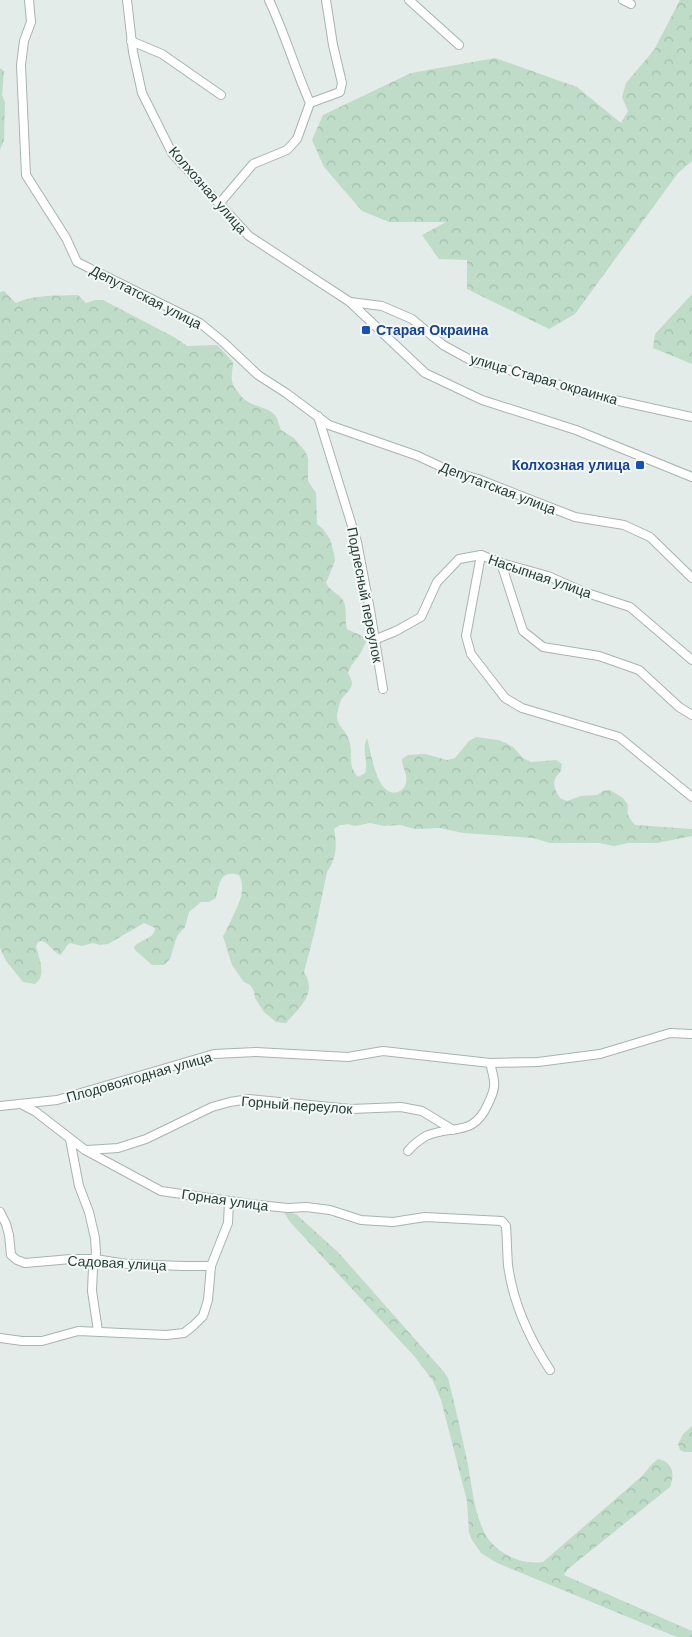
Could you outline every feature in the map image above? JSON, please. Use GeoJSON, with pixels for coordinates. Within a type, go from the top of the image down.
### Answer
{"type":"FeatureCollection","features":[{"type":"Feature","properties":{"kind":"street","name":"Депутатская улица"},"geometry":{"type":"LineString","coordinates":[[29,0],[31,22],[24,41],[21,65],[26,175],[66,238],[77,262],[200,323],[258,375],[329,425],[418,456],[450,471],[478,479],[575,517],[624,525],[650,538],[692,578]]}},
{"type":"Feature","properties":{"kind":"street","name":"Колхозная улица"},"geometry":{"type":"LineString","coordinates":[[127,0],[132,41],[142,93],[172,153],[249,236],[350,302],[425,373],[482,400],[576,430],[692,477]]}},
{"type":"Feature","properties":{"kind":"street"},"geometry":{"type":"LineString","coordinates":[[220,204],[253,164],[287,150],[298,139],[310,103],[296,72],[280,23],[269,0]]}},
{"type":"Feature","properties":{"kind":"street"},"geometry":{"type":"LineString","coordinates":[[310,103],[340,92],[342,83],[333,45],[326,0]]}},
{"type":"Feature","properties":{"kind":"street"},"geometry":{"type":"LineString","coordinates":[[409,0],[459,45]]}},
{"type":"Feature","properties":{"kind":"street"},"geometry":{"type":"LineString","coordinates":[[623,0],[632,4]]}},
{"type":"Feature","properties":{"kind":"street"},"geometry":{"type":"LineString","coordinates":[[132,41],[162,54],[221,95]]}},
{"type":"Feature","properties":{"kind":"street","name":"улица Старая окраинка"},"geometry":{"type":"LineString","coordinates":[[350,302],[382,306],[412,319],[443,345],[474,362],[521,373],[592,395],[692,417]]}},
{"type":"Feature","properties":{"kind":"street","name":"Подлесный переулок"},"geometry":{"type":"LineString","coordinates":[[318,416],[357,542],[383,689]]}},
{"type":"Feature","properties":{"kind":"street"},"geometry":{"type":"LineString","coordinates":[[481,555],[466,636],[471,654],[505,698],[530,711],[619,737],[692,797]]}},
{"type":"Feature","properties":{"kind":"street","name":"Насыпная улица"},"geometry":{"type":"LineString","coordinates":[[374,640],[421,618],[437,582],[459,559],[481,555],[501,563],[548,576],[584,592],[630,607],[692,660]]}},
{"type":"Feature","properties":{"kind":"street"},"geometry":{"type":"LineString","coordinates":[[501,563],[523,631],[543,647],[599,656],[639,670],[680,707],[692,715]]}},
{"type":"Feature","properties":{"kind":"street","name":"Плодовоягодная улица"},"geometry":{"type":"LineString","coordinates":[[0,1106],[57,1100],[214,1054],[256,1052],[348,1057],[382,1051],[490,1063],[538,1062],[600,1054],[670,1033],[692,1034]]}},
{"type":"Feature","properties":{"kind":"street"},"geometry":{"type":"LineString","coordinates":[[408,1151],[414,1144],[426,1136],[464,1129],[474,1124],[483,1116],[495,1086],[490,1063]]}},
{"type":"Feature","properties":{"kind":"street","name":"Горный переулок"},"geometry":{"type":"LineString","coordinates":[[85,1150],[118,1148],[146,1140],[212,1107],[249,1099],[351,1109],[401,1107],[422,1111],[453,1130]]}},
{"type":"Feature","properties":{"kind":"street","name":"Горная улица"},"geometry":{"type":"LineString","coordinates":[[21,1104],[36,1112],[85,1150],[161,1191],[229,1202],[330,1210],[360,1220],[393,1222],[426,1217],[502,1221],[506,1226],[508,1265],[513,1293],[525,1326],[550,1370]]}},
{"type":"Feature","properties":{"kind":"street"},"geometry":{"type":"LineString","coordinates":[[70,1139],[79,1186],[92,1225],[96,1253],[92,1291],[98,1331]]}},
{"type":"Feature","properties":{"kind":"street"},"geometry":{"type":"LineString","coordinates":[[0,1338],[42,1341],[54,1336],[78,1331],[166,1335],[184,1333],[203,1316],[208,1300],[211,1266],[228,1223],[229,1202]]}},
{"type":"Feature","properties":{"kind":"street","name":"Садовая улица"},"geometry":{"type":"LineString","coordinates":[[0,1212],[10,1235],[11,1255],[25,1263],[71,1258],[95,1259],[127,1264],[211,1266]]}},
{"type":"Feature","properties":{"kind":"green space"},"geometry":{"type":"Polygon","coordinates":[[[680,0],[692,0],[692,161],[678,173],[575,314],[549,329],[467,289],[467,260],[439,259],[422,235],[446,222],[389,222],[362,211],[324,167],[312,140],[323,115],[411,73],[495,58],[577,87],[621,123],[628,111],[622,97],[626,83],[654,50],[680,0]]]}},
{"type":"Feature","properties":{"kind":"green space"},"geometry":{"type":"Polygon","coordinates":[[[0,68],[4,71],[2,96],[5,102],[4,140],[0,150],[0,68]]]}},
{"type":"Feature","properties":{"kind":"green space"},"geometry":{"type":"Polygon","coordinates":[[[4,291],[16,303],[31,298],[78,295],[86,303],[103,300],[174,337],[187,346],[217,345],[233,362],[232,379],[236,390],[247,401],[267,409],[275,415],[281,430],[294,438],[305,451],[308,458],[308,481],[316,493],[317,524],[330,539],[334,554],[335,561],[326,583],[343,600],[347,629],[367,640],[348,673],[352,686],[341,700],[337,715],[338,722],[349,740],[351,763],[358,777],[365,773],[365,743],[367,738],[376,774],[386,789],[392,792],[400,791],[405,785],[406,776],[402,759],[408,755],[425,754],[447,760],[455,758],[469,741],[476,737],[498,740],[513,747],[523,758],[531,762],[556,760],[562,764],[561,771],[554,781],[560,798],[567,801],[581,796],[597,795],[603,791],[610,790],[623,798],[628,805],[628,816],[635,825],[692,829],[692,836],[657,843],[628,843],[614,846],[599,843],[550,843],[533,838],[463,833],[440,828],[415,829],[400,825],[384,826],[370,823],[355,826],[348,824],[340,825],[334,829],[336,846],[334,856],[327,872],[304,972],[308,980],[308,994],[301,1006],[286,1023],[276,1022],[264,1012],[255,998],[254,991],[250,985],[243,981],[232,965],[223,936],[239,903],[242,892],[239,875],[227,874],[224,876],[219,884],[216,898],[209,902],[201,902],[189,912],[185,927],[177,936],[170,959],[164,965],[152,965],[135,950],[134,947],[137,944],[150,937],[154,932],[155,928],[144,923],[108,944],[100,945],[93,943],[82,946],[70,943],[60,955],[44,942],[38,942],[36,946],[41,966],[41,976],[35,984],[23,982],[6,961],[0,948],[0,292],[4,291]]]}},
{"type":"Feature","properties":{"kind":"green space"},"geometry":{"type":"Polygon","coordinates":[[[692,294],[692,364],[653,348],[655,334],[692,294]]]}},
{"type":"Feature","properties":{"kind":"green space"},"geometry":{"type":"Polygon","coordinates":[[[287,1210],[297,1215],[338,1252],[448,1378],[480,1522],[489,1540],[500,1551],[521,1561],[543,1562],[642,1476],[658,1459],[670,1466],[672,1478],[670,1487],[568,1569],[564,1575],[692,1631],[692,1637],[677,1637],[497,1563],[481,1553],[469,1533],[467,1501],[441,1400],[433,1381],[415,1357],[290,1222],[284,1212],[287,1210]]]}},
{"type":"Feature","properties":{"kind":"green space"},"geometry":{"type":"Polygon","coordinates":[[[692,1426],[692,1452],[684,1452],[680,1450],[678,1444],[683,1434],[692,1426]]]}},
{"type":"Feature","properties":{"kind":"place","name":"Старая Окраина"},"geometry":{"type":"Point","coordinates":[366,330]}},
{"type":"Feature","properties":{"kind":"place","name":"Колхозная улица"},"geometry":{"type":"Point","coordinates":[640,465]}}]}
